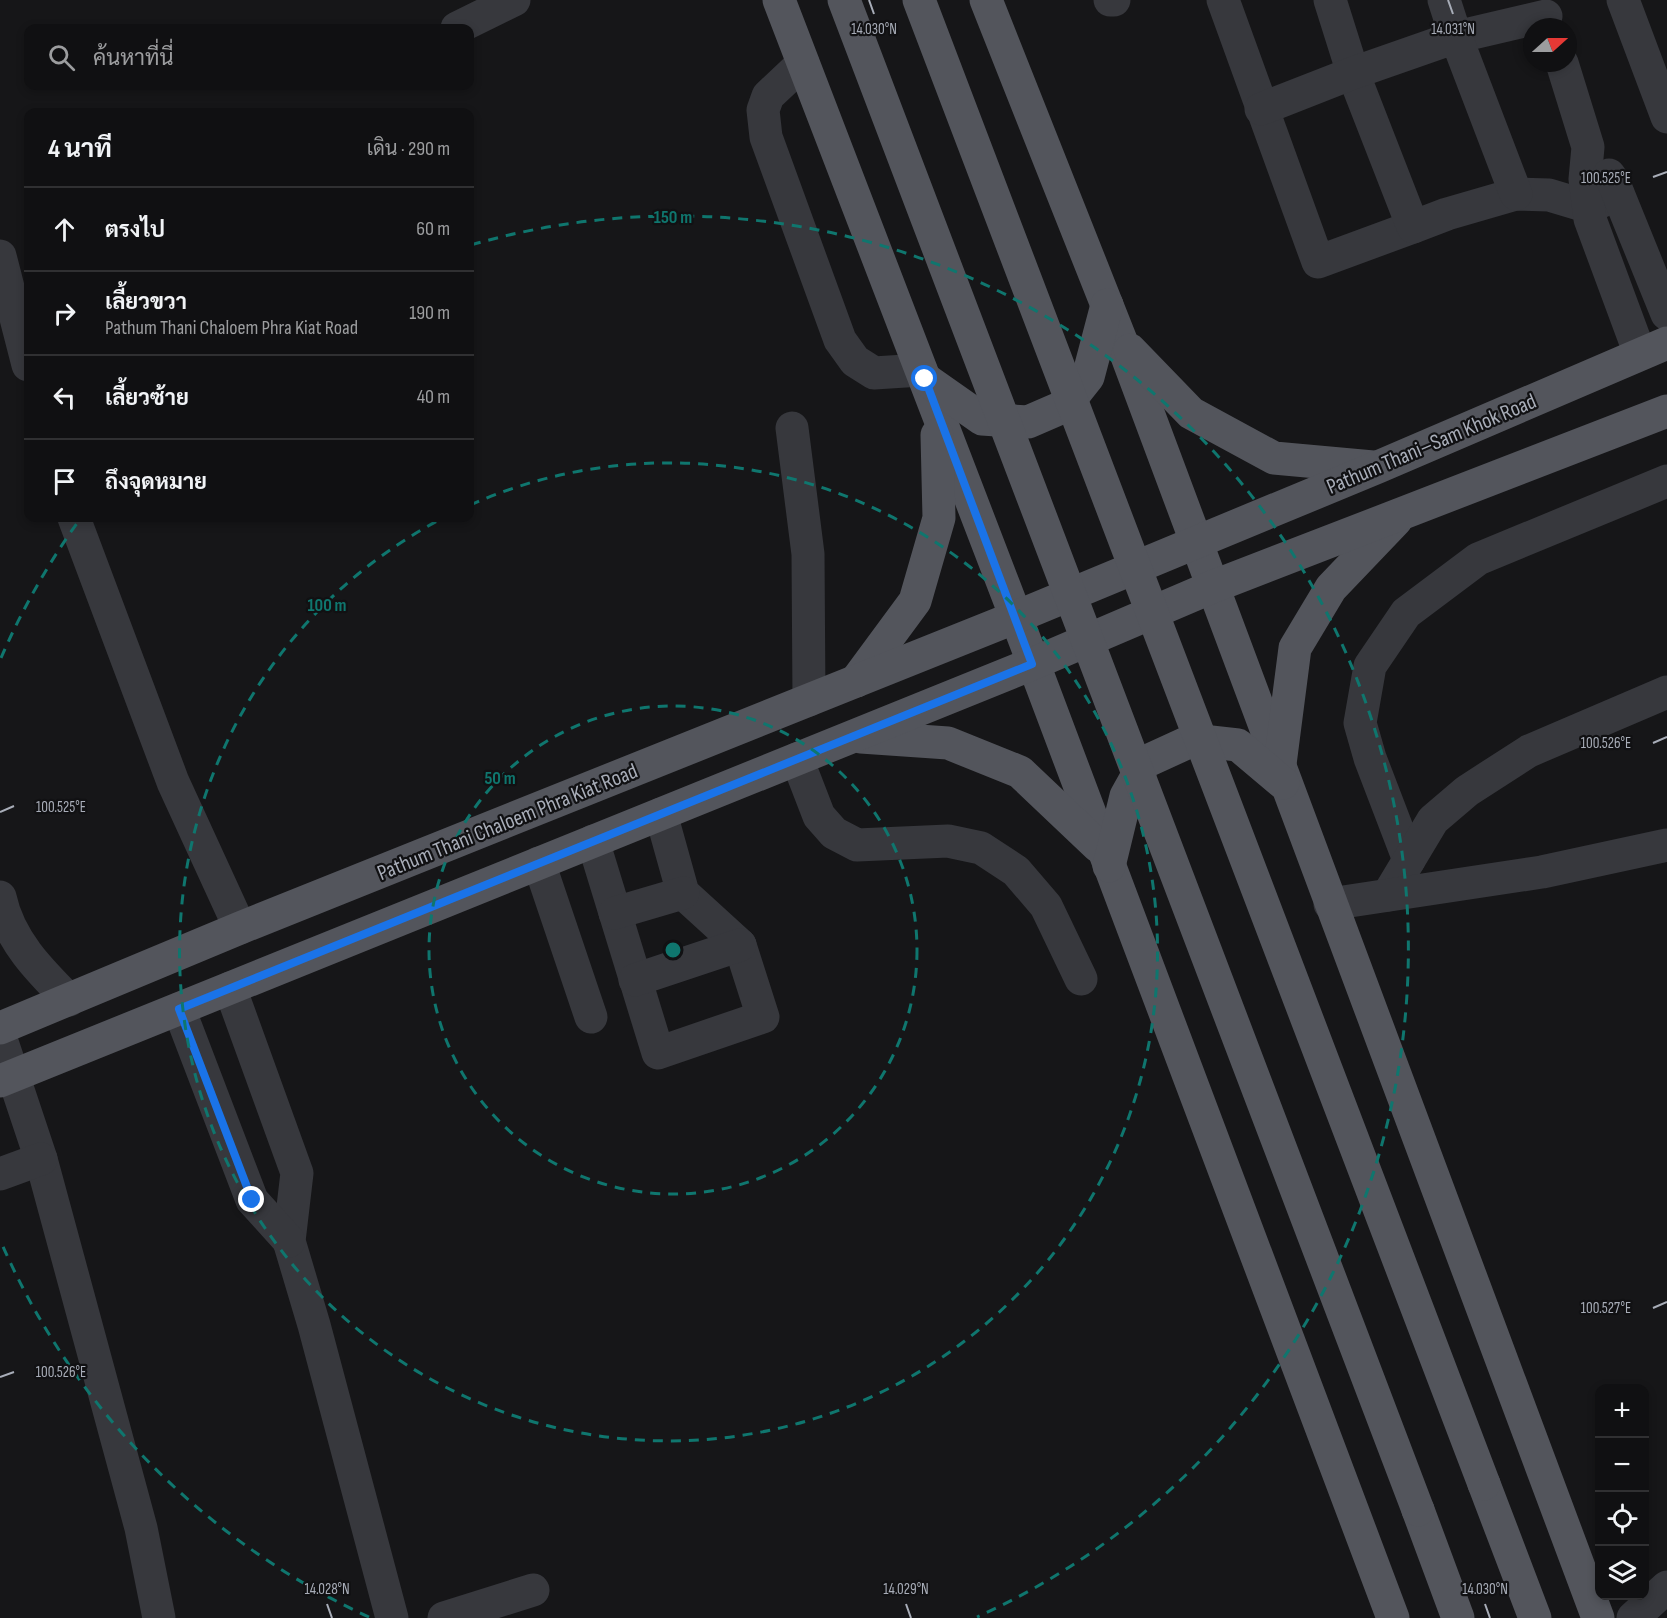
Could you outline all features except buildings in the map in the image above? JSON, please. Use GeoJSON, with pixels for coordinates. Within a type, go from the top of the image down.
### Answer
{"type":"FeatureCollection","features":[{"type":"Feature","properties":{"kind":"main road"},"geometry":{"type":"LineString","coordinates":[[779,0],[1016,617],[1393,1618]]}},
{"type":"Feature","properties":{"kind":"main road"},"geometry":{"type":"LineString","coordinates":[[844,0],[1458,1618]]}},
{"type":"Feature","properties":{"kind":"main road"},"geometry":{"type":"LineString","coordinates":[[919,0],[1535,1618]]}},
{"type":"Feature","properties":{"kind":"main road"},"geometry":{"type":"LineString","coordinates":[[986,0],[1122,343],[1599,1618]]}},
{"type":"Feature","properties":{"kind":"main road"},"geometry":{"type":"LineString","coordinates":[[923,374],[982,419],[1028,422],[1065,406],[1088,377],[1107,305]]}},
{"type":"Feature","properties":{"kind":"main road"},"geometry":{"type":"LineString","coordinates":[[1122,343],[1191,412],[1275,458],[1378,467]]}},
{"type":"Feature","properties":{"kind":"main road","name":"Pathum Thani–Sam Khok Road"},"geometry":{"type":"LineString","coordinates":[[1016,617],[1378,467],[1653,349]]}},
{"type":"Feature","properties":{"kind":"main road"},"geometry":{"type":"LineString","coordinates":[[856,681],[915,601],[939,518],[937,411]]}},
{"type":"Feature","properties":{"kind":"main road"},"geometry":{"type":"LineString","coordinates":[[7,1078],[1032,664],[1212,587],[1667,411]]}},
{"type":"Feature","properties":{"kind":"main road"},"geometry":{"type":"LineString","coordinates":[[1283,776],[1295,648],[1331,588],[1401,514]]}},
{"type":"Feature","properties":{"kind":"main road","name":"Pathum Thani Chaloem Phra Kiat Road"},"geometry":{"type":"LineString","coordinates":[[0,1028],[240,928],[1016,617]]}},
{"type":"Feature","properties":{"kind":"main road"},"geometry":{"type":"LineString","coordinates":[[853,736],[948,743],[1020,772],[1107,859]]}},
{"type":"Feature","properties":{"kind":"main road"},"geometry":{"type":"LineString","coordinates":[[1107,859],[1126,796],[1145,762],[1193,740],[1238,745],[1283,776]]}},
{"type":"Feature","properties":{"kind":"street"},"geometry":{"type":"LineString","coordinates":[[465,24],[514,0]]}},
{"type":"Feature","properties":{"kind":"street"},"geometry":{"type":"LineString","coordinates":[[1223,0],[1318,262],[1447,214],[1516,194],[1549,195],[1588,207],[1618,194]]}},
{"type":"Feature","properties":{"kind":"street"},"geometry":{"type":"LineString","coordinates":[[1330,0],[1353,73],[1413,227]]}},
{"type":"Feature","properties":{"kind":"street"},"geometry":{"type":"LineString","coordinates":[[1444,0],[1516,194]]}},
{"type":"Feature","properties":{"kind":"street"},"geometry":{"type":"LineString","coordinates":[[1623,0],[1667,117]]}},
{"type":"Feature","properties":{"kind":"street"},"geometry":{"type":"LineString","coordinates":[[1261,109],[1353,73],[1456,37],[1545,14]]}},
{"type":"Feature","properties":{"kind":"street"},"geometry":{"type":"LineString","coordinates":[[803,63],[768,96],[763,110],[766,137],[840,340],[855,361],[874,373],[923,374]]}},
{"type":"Feature","properties":{"kind":"street"},"geometry":{"type":"LineString","coordinates":[[1565,72],[1588,147],[1613,181],[1667,314]]}},
{"type":"Feature","properties":{"kind":"street"},"geometry":{"type":"LineString","coordinates":[[1588,147],[1585,179],[1590,219],[1653,349]]}},
{"type":"Feature","properties":{"kind":"street"},"geometry":{"type":"LineString","coordinates":[[0,256],[24,349]]}},
{"type":"Feature","properties":{"kind":"street"},"geometry":{"type":"LineString","coordinates":[[792,428],[808,554],[809,700]]}},
{"type":"Feature","properties":{"kind":"street"},"geometry":{"type":"LineString","coordinates":[[1409,860],[1359,723],[1370,666],[1406,613],[1478,559],[1667,481]]}},
{"type":"Feature","properties":{"kind":"street"},"geometry":{"type":"LineString","coordinates":[[76,522],[173,782],[240,928]]}},
{"type":"Feature","properties":{"kind":"street"},"geometry":{"type":"LineString","coordinates":[[1389,895],[1433,820],[1467,791],[1529,751],[1667,693]]}},
{"type":"Feature","properties":{"kind":"street"},"geometry":{"type":"LineString","coordinates":[[797,759],[819,816],[834,833],[857,844],[948,841],[981,848],[1016,871],[1046,906],[1082,979]]}},
{"type":"Feature","properties":{"kind":"street"},"geometry":{"type":"LineString","coordinates":[[593,841],[658,1053],[763,1017],[740,945],[683,893],[660,814]]}},
{"type":"Feature","properties":{"kind":"street"},"geometry":{"type":"LineString","coordinates":[[1330,904],[1542,872],[1667,845]]}},
{"type":"Feature","properties":{"kind":"street"},"geometry":{"type":"LineString","coordinates":[[539,863],[591,1017]]}},
{"type":"Feature","properties":{"kind":"street"},"geometry":{"type":"LineString","coordinates":[[615,913],[683,893]]}},
{"type":"Feature","properties":{"kind":"street"},"geometry":{"type":"LineString","coordinates":[[0,897],[7,937],[69,1000]]}},
{"type":"Feature","properties":{"kind":"street"},"geometry":{"type":"LineString","coordinates":[[635,980],[740,945]]}},
{"type":"Feature","properties":{"kind":"street"},"geometry":{"type":"LineString","coordinates":[[230,988],[297,1173],[289,1241],[314,1325],[392,1618]]}},
{"type":"Feature","properties":{"kind":"street"},"geometry":{"type":"LineString","coordinates":[[179,1009],[252,1200],[289,1241]]}},
{"type":"Feature","properties":{"kind":"street"},"geometry":{"type":"LineString","coordinates":[[0,1036],[7,1078],[41,1159],[141,1528],[159,1618]]}},
{"type":"Feature","properties":{"kind":"street"},"geometry":{"type":"LineString","coordinates":[[0,1174],[41,1159]]}},
{"type":"Feature","properties":{"kind":"street"},"geometry":{"type":"LineString","coordinates":[[1633,1618],[1667,1587]]}},
{"type":"Feature","properties":{"kind":"street"},"geometry":{"type":"LineString","coordinates":[[444,1618],[533,1590]]}},
{"type":"Feature","properties":{"kind":"route"},"geometry":{"type":"LineString","coordinates":[[252,1200],[179,1009],[1032,664],[925,379]]}}]}
